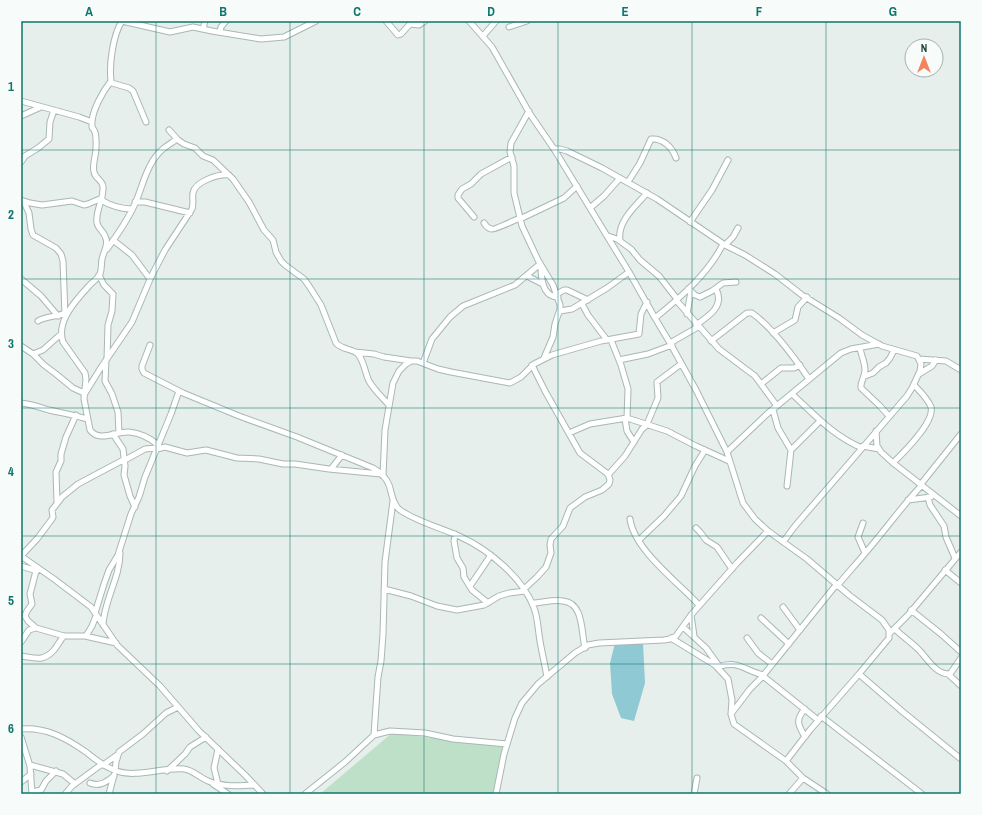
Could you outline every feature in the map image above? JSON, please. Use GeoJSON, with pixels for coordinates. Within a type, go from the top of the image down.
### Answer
{"type":"FeatureCollection","features":[{"type":"Feature","properties":{"kind":"street"},"geometry":{"type":"LineString","coordinates":[[65,316],[99,275],[107,243],[106,237],[97,223],[103,186],[93,171],[96,147],[95,131],[92,128],[92,122],[94,113],[104,90],[111,81],[112,52],[122,21],[170,32],[193,26],[261,39],[284,37],[316,21]]}},
{"type":"Feature","properties":{"kind":"street"},"geometry":{"type":"LineString","coordinates":[[203,28],[204,21]]}},
{"type":"Feature","properties":{"kind":"street"},"geometry":{"type":"LineString","coordinates":[[220,32],[226,21]]}},
{"type":"Feature","properties":{"kind":"street"},"geometry":{"type":"LineString","coordinates":[[386,21],[398,35],[401,34],[410,24],[419,25],[426,21]]}},
{"type":"Feature","properties":{"kind":"street"},"geometry":{"type":"LineString","coordinates":[[469,21],[492,47],[529,112],[554,149],[608,236],[671,344],[727,452],[744,503],[755,519],[768,531],[806,560],[836,586],[882,620],[887,625],[890,634]]}},
{"type":"Feature","properties":{"kind":"street"},"geometry":{"type":"LineString","coordinates":[[483,36],[496,21]]}},
{"type":"Feature","properties":{"kind":"street"},"geometry":{"type":"LineString","coordinates":[[509,27],[527,21]]}},
{"type":"Feature","properties":{"kind":"street"},"geometry":{"type":"LineString","coordinates":[[111,81],[112,83],[129,88],[133,91],[146,122]]}},
{"type":"Feature","properties":{"kind":"street"},"geometry":{"type":"LineString","coordinates":[[21,101],[80,117],[92,122]]}},
{"type":"Feature","properties":{"kind":"street"},"geometry":{"type":"LineString","coordinates":[[21,116],[41,107]]}},
{"type":"Feature","properties":{"kind":"street"},"geometry":{"type":"LineString","coordinates":[[21,163],[24,156],[38,148],[49,139],[50,122],[54,110]]}},
{"type":"Feature","properties":{"kind":"street"},"geometry":{"type":"LineString","coordinates":[[529,112],[510,147],[514,166],[514,193],[522,226],[557,296],[560,311],[555,324],[553,337],[544,358]]}},
{"type":"Feature","properties":{"kind":"street"},"geometry":{"type":"LineString","coordinates":[[169,130],[177,140],[195,148],[203,156],[213,160],[229,175],[249,202],[264,230],[272,240],[281,261],[304,279],[312,291],[321,305],[336,343],[340,347],[355,352],[417,361],[451,372],[510,383],[520,377],[532,365],[544,358],[609,340],[639,334],[641,314],[646,302]]}},
{"type":"Feature","properties":{"kind":"street"},"geometry":{"type":"LineString","coordinates":[[628,182],[640,163],[651,139],[662,141],[670,147],[676,158]]}},
{"type":"Feature","properties":{"kind":"street"},"geometry":{"type":"LineString","coordinates":[[105,252],[136,202],[143,180],[151,164],[165,147],[177,140]]}},
{"type":"Feature","properties":{"kind":"street"},"geometry":{"type":"LineString","coordinates":[[554,149],[567,151],[647,193],[724,245],[745,255],[775,274],[862,335],[894,350],[912,354],[919,359],[946,361],[961,370]]}},
{"type":"Feature","properties":{"kind":"street"},"geometry":{"type":"LineString","coordinates":[[474,217],[458,198],[459,192],[481,174],[512,157]]}},
{"type":"Feature","properties":{"kind":"street"},"geometry":{"type":"LineString","coordinates":[[690,222],[712,190],[728,160]]}},
{"type":"Feature","properties":{"kind":"street"},"geometry":{"type":"LineString","coordinates":[[84,394],[132,322],[150,279],[165,250],[190,213],[194,204],[193,194],[195,189],[213,177],[229,175]]}},
{"type":"Feature","properties":{"kind":"street"},"geometry":{"type":"LineString","coordinates":[[590,208],[604,196],[620,178]]}},
{"type":"Feature","properties":{"kind":"street"},"geometry":{"type":"LineString","coordinates":[[484,223],[489,228],[494,229],[505,223],[520,219],[564,198],[577,186]]}},
{"type":"Feature","properties":{"kind":"street"},"geometry":{"type":"LineString","coordinates":[[620,241],[619,234],[625,217],[647,193]]}},
{"type":"Feature","properties":{"kind":"street"},"geometry":{"type":"LineString","coordinates":[[87,204],[101,199]]}},
{"type":"Feature","properties":{"kind":"street"},"geometry":{"type":"LineString","coordinates":[[101,199],[120,209],[132,209]]}},
{"type":"Feature","properties":{"kind":"street"},"geometry":{"type":"LineString","coordinates":[[23,201],[42,205],[72,201],[99,208],[112,206]]}},
{"type":"Feature","properties":{"kind":"street"},"geometry":{"type":"LineString","coordinates":[[23,201],[29,213],[33,235],[56,248],[61,254],[63,261],[65,316],[61,334],[63,342],[85,373],[86,379],[84,394],[90,430],[93,434],[102,437],[116,433],[138,434],[148,438],[158,447]]}},
{"type":"Feature","properties":{"kind":"street"},"geometry":{"type":"LineString","coordinates":[[136,202],[145,202],[190,213]]}},
{"type":"Feature","properties":{"kind":"street"},"geometry":{"type":"LineString","coordinates":[[655,318],[676,299],[689,290],[724,245],[733,237],[738,228]]}},
{"type":"Feature","properties":{"kind":"street"},"geometry":{"type":"LineString","coordinates":[[608,236],[620,241],[631,249],[640,260],[659,276],[687,314],[718,349],[749,371],[761,384],[775,408],[778,428],[791,450],[787,486]]}},
{"type":"Feature","properties":{"kind":"street"},"geometry":{"type":"LineString","coordinates":[[113,240],[132,254],[150,279]]}},
{"type":"Feature","properties":{"kind":"street"},"geometry":{"type":"LineString","coordinates":[[423,363],[432,339],[450,317],[463,306],[511,287],[541,265]]}},
{"type":"Feature","properties":{"kind":"street"},"geometry":{"type":"LineString","coordinates":[[541,265],[543,284],[549,296],[557,296],[564,290],[567,290],[588,300]]}},
{"type":"Feature","properties":{"kind":"street"},"geometry":{"type":"LineString","coordinates":[[560,311],[572,309],[582,304],[629,272]]}},
{"type":"Feature","properties":{"kind":"street"},"geometry":{"type":"LineString","coordinates":[[99,275],[104,285],[113,294],[112,312],[108,325],[105,381],[112,394],[118,412],[116,433],[123,448],[125,460],[124,475],[135,507]]}},
{"type":"Feature","properties":{"kind":"street"},"geometry":{"type":"LineString","coordinates":[[527,276],[543,284]]}},
{"type":"Feature","properties":{"kind":"street"},"geometry":{"type":"LineString","coordinates":[[21,279],[41,296],[58,316]]}},
{"type":"Feature","properties":{"kind":"street"},"geometry":{"type":"LineString","coordinates":[[680,305],[716,289],[724,283],[736,282]]}},
{"type":"Feature","properties":{"kind":"street"},"geometry":{"type":"LineString","coordinates":[[619,360],[648,354],[671,344],[697,326],[713,312],[718,305],[720,298],[716,289]]}},
{"type":"Feature","properties":{"kind":"street"},"geometry":{"type":"LineString","coordinates":[[689,290],[698,297]]}},
{"type":"Feature","properties":{"kind":"street"},"geometry":{"type":"LineString","coordinates":[[687,314],[689,290]]}},
{"type":"Feature","properties":{"kind":"street"},"geometry":{"type":"LineString","coordinates":[[773,333],[795,320],[798,307],[806,297]]}},
{"type":"Feature","properties":{"kind":"street"},"geometry":{"type":"LineString","coordinates":[[582,304],[588,315],[609,340],[619,360],[628,389],[626,418],[627,431],[634,442]]}},
{"type":"Feature","properties":{"kind":"street"},"geometry":{"type":"LineString","coordinates":[[711,341],[749,312],[752,313],[758,317],[773,333],[800,365],[809,379]]}},
{"type":"Feature","properties":{"kind":"street"},"geometry":{"type":"LineString","coordinates":[[38,321],[44,318],[65,316]]}},
{"type":"Feature","properties":{"kind":"street"},"geometry":{"type":"LineString","coordinates":[[33,354],[43,350],[61,334]]}},
{"type":"Feature","properties":{"kind":"street"},"geometry":{"type":"LineString","coordinates":[[727,452],[775,408],[841,353],[851,349],[879,344]]}},
{"type":"Feature","properties":{"kind":"street"},"geometry":{"type":"LineString","coordinates":[[150,345],[142,366],[143,372],[179,391],[373,468],[382,475],[389,484],[394,504],[399,510],[465,539],[504,566],[524,590],[532,603],[537,618],[547,677]]}},
{"type":"Feature","properties":{"kind":"street"},"geometry":{"type":"LineString","coordinates":[[21,346],[33,354],[73,388],[84,394]]}},
{"type":"Feature","properties":{"kind":"street"},"geometry":{"type":"LineString","coordinates":[[860,348],[865,368],[865,376],[861,383],[861,388],[880,405],[889,416]]}},
{"type":"Feature","properties":{"kind":"street"},"geometry":{"type":"LineString","coordinates":[[865,376],[873,373],[886,363],[894,350]]}},
{"type":"Feature","properties":{"kind":"street"},"geometry":{"type":"LineString","coordinates":[[355,352],[360,357],[369,380],[374,388],[389,405]]}},
{"type":"Feature","properties":{"kind":"street"},"geometry":{"type":"LineString","coordinates":[[783,542],[876,430],[903,401],[914,385],[919,374],[921,364],[919,359]]}},
{"type":"Feature","properties":{"kind":"street"},"geometry":{"type":"LineString","coordinates":[[919,374],[932,366],[936,360]]}},
{"type":"Feature","properties":{"kind":"street"},"geometry":{"type":"LineString","coordinates":[[382,475],[386,430],[393,383],[399,371],[410,361]]}},
{"type":"Feature","properties":{"kind":"street"},"geometry":{"type":"LineString","coordinates":[[608,475],[625,456],[642,429],[647,424],[658,398],[657,382],[681,364]]}},
{"type":"Feature","properties":{"kind":"street"},"geometry":{"type":"LineString","coordinates":[[384,589],[411,596],[452,610],[465,609],[488,603],[498,596],[524,590],[546,567],[551,553],[551,539],[563,526],[570,508],[585,497],[602,490],[609,484],[608,475],[580,453],[532,365]]}},
{"type":"Feature","properties":{"kind":"street"},"geometry":{"type":"LineString","coordinates":[[761,384],[781,368],[794,368],[800,365]]}},
{"type":"Feature","properties":{"kind":"street"},"geometry":{"type":"LineString","coordinates":[[893,463],[915,438],[931,415],[929,403],[914,385]]}},
{"type":"Feature","properties":{"kind":"street"},"geometry":{"type":"LineString","coordinates":[[86,636],[96,614],[104,584],[120,551],[179,391]]}},
{"type":"Feature","properties":{"kind":"street"},"geometry":{"type":"LineString","coordinates":[[792,394],[820,421],[844,440],[862,447],[879,449]]}},
{"type":"Feature","properties":{"kind":"street"},"geometry":{"type":"LineString","coordinates":[[21,403],[34,404],[47,409],[76,415],[87,419]]}},
{"type":"Feature","properties":{"kind":"street"},"geometry":{"type":"LineString","coordinates":[[57,502],[56,472],[61,461],[66,437],[76,415]]}},
{"type":"Feature","properties":{"kind":"street"},"geometry":{"type":"LineString","coordinates":[[569,433],[590,424],[626,418],[667,431],[729,461]]}},
{"type":"Feature","properties":{"kind":"street"},"geometry":{"type":"LineString","coordinates":[[791,450],[820,421]]}},
{"type":"Feature","properties":{"kind":"street"},"geometry":{"type":"LineString","coordinates":[[876,430],[876,439],[881,452],[961,516]]}},
{"type":"Feature","properties":{"kind":"street"},"geometry":{"type":"LineString","coordinates":[[731,714],[750,689],[763,676],[908,500],[923,486],[959,441],[961,434]]}},
{"type":"Feature","properties":{"kind":"street"},"geometry":{"type":"LineString","coordinates":[[263,794],[206,737],[160,686],[116,643],[91,607],[21,556],[37,539],[52,519],[52,511],[57,502],[81,482],[145,449],[165,447],[187,453],[206,450],[237,458],[259,459],[283,464],[295,464],[382,475]]}},
{"type":"Feature","properties":{"kind":"street"},"geometry":{"type":"LineString","coordinates":[[639,540],[668,512],[681,496],[695,466],[705,450]]}},
{"type":"Feature","properties":{"kind":"street"},"geometry":{"type":"LineString","coordinates":[[331,469],[342,455]]}},
{"type":"Feature","properties":{"kind":"street"},"geometry":{"type":"LineString","coordinates":[[923,486],[930,505],[944,526],[946,537],[955,558]]}},
{"type":"Feature","properties":{"kind":"street"},"geometry":{"type":"LineString","coordinates":[[908,500],[936,497]]}},
{"type":"Feature","properties":{"kind":"street"},"geometry":{"type":"LineString","coordinates":[[374,735],[383,634],[385,562],[393,499]]}},
{"type":"Feature","properties":{"kind":"street"},"geometry":{"type":"LineString","coordinates":[[630,519],[632,528],[650,556],[686,591],[699,606]]}},
{"type":"Feature","properties":{"kind":"street"},"geometry":{"type":"LineString","coordinates":[[863,523],[858,537],[865,553]]}},
{"type":"Feature","properties":{"kind":"street"},"geometry":{"type":"LineString","coordinates":[[696,528],[706,540],[720,551],[732,569]]}},
{"type":"Feature","properties":{"kind":"street"},"geometry":{"type":"LineString","coordinates":[[496,794],[507,744],[522,703],[538,684],[588,645],[599,643],[664,640],[676,636],[691,615],[768,531]]}},
{"type":"Feature","properties":{"kind":"street"},"geometry":{"type":"LineString","coordinates":[[455,534],[454,541],[464,577],[472,590],[488,603]]}},
{"type":"Feature","properties":{"kind":"street"},"geometry":{"type":"LineString","coordinates":[[103,625],[105,611],[120,563],[120,551]]}},
{"type":"Feature","properties":{"kind":"street"},"geometry":{"type":"LineString","coordinates":[[786,761],[804,737],[889,638],[894,629],[961,552]]}},
{"type":"Feature","properties":{"kind":"street"},"geometry":{"type":"LineString","coordinates":[[470,586],[491,556]]}},
{"type":"Feature","properties":{"kind":"street"},"geometry":{"type":"LineString","coordinates":[[21,566],[43,571]]}},
{"type":"Feature","properties":{"kind":"street"},"geometry":{"type":"LineString","coordinates":[[36,570],[30,594],[32,604],[27,610],[26,619],[36,628],[64,636],[86,636],[116,643]]}},
{"type":"Feature","properties":{"kind":"street"},"geometry":{"type":"LineString","coordinates":[[945,570],[961,583]]}},
{"type":"Feature","properties":{"kind":"street"},"geometry":{"type":"LineString","coordinates":[[532,603],[565,601],[574,606],[580,615],[585,648]]}},
{"type":"Feature","properties":{"kind":"street"},"geometry":{"type":"LineString","coordinates":[[783,607],[800,630]]}},
{"type":"Feature","properties":{"kind":"street"},"geometry":{"type":"LineString","coordinates":[[911,610],[961,652]]}},
{"type":"Feature","properties":{"kind":"street"},"geometry":{"type":"LineString","coordinates":[[691,615],[694,636]]}},
{"type":"Feature","properties":{"kind":"street"},"geometry":{"type":"LineString","coordinates":[[761,618],[789,644]]}},
{"type":"Feature","properties":{"kind":"street"},"geometry":{"type":"LineString","coordinates":[[683,627],[706,648],[728,679],[732,700],[731,714],[734,724],[786,761],[803,778],[827,794]]}},
{"type":"Feature","properties":{"kind":"street"},"geometry":{"type":"LineString","coordinates":[[21,642],[29,630],[36,628]]}},
{"type":"Feature","properties":{"kind":"street"},"geometry":{"type":"LineString","coordinates":[[894,629],[918,649],[933,666],[941,672],[948,674],[961,686]]}},
{"type":"Feature","properties":{"kind":"street"},"geometry":{"type":"LineString","coordinates":[[21,656],[38,659],[46,657],[64,636]]}},
{"type":"Feature","properties":{"kind":"street"},"geometry":{"type":"LineString","coordinates":[[672,638],[718,666],[744,666],[763,676],[805,710],[820,718],[922,794]]}},
{"type":"Feature","properties":{"kind":"street"},"geometry":{"type":"LineString","coordinates":[[747,638],[758,653],[772,664]]}},
{"type":"Feature","properties":{"kind":"street"},"geometry":{"type":"LineString","coordinates":[[948,674],[950,674],[961,658]]}},
{"type":"Feature","properties":{"kind":"street"},"geometry":{"type":"LineString","coordinates":[[859,674],[897,707],[960,757]]}},
{"type":"Feature","properties":{"kind":"street"},"geometry":{"type":"LineString","coordinates":[[65,794],[75,784],[118,754],[123,748],[143,734],[166,713],[178,707]]}},
{"type":"Feature","properties":{"kind":"street"},"geometry":{"type":"LineString","coordinates":[[804,737],[798,721],[805,710]]}},
{"type":"Feature","properties":{"kind":"street"},"geometry":{"type":"LineString","coordinates":[[21,729],[38,729],[55,734],[69,741],[102,765],[116,773],[184,770],[210,782],[228,794]]}},
{"type":"Feature","properties":{"kind":"street"},"geometry":{"type":"LineString","coordinates":[[305,794],[345,762],[374,735],[390,731],[426,733],[453,739],[507,744]]}},
{"type":"Feature","properties":{"kind":"street"},"geometry":{"type":"LineString","coordinates":[[21,737],[29,763],[32,793],[41,790],[46,781],[56,771]]}},
{"type":"Feature","properties":{"kind":"street"},"geometry":{"type":"LineString","coordinates":[[167,771],[185,754],[190,747],[206,737]]}},
{"type":"Feature","properties":{"kind":"street"},"geometry":{"type":"LineString","coordinates":[[218,749],[214,768],[218,784]]}},
{"type":"Feature","properties":{"kind":"street"},"geometry":{"type":"LineString","coordinates":[[109,794],[116,773],[118,754]]}},
{"type":"Feature","properties":{"kind":"street"},"geometry":{"type":"LineString","coordinates":[[21,758],[29,763],[56,771],[66,776],[75,784]]}},
{"type":"Feature","properties":{"kind":"street"},"geometry":{"type":"LineString","coordinates":[[90,783],[98,785],[101,784],[116,773]]}},
{"type":"Feature","properties":{"kind":"street"},"geometry":{"type":"LineString","coordinates":[[21,782],[31,774]]}},
{"type":"Feature","properties":{"kind":"street"},"geometry":{"type":"LineString","coordinates":[[694,794],[697,778]]}},
{"type":"Feature","properties":{"kind":"street"},"geometry":{"type":"LineString","coordinates":[[789,794],[803,778]]}},
{"type":"Feature","properties":{"kind":"street"},"geometry":{"type":"LineString","coordinates":[[210,782],[218,784],[254,785]]}},
{"type":"Feature","properties":{"kind":"green space"},"geometry":{"type":"Polygon","coordinates":[[[392,733],[507,747],[498,794],[320,794],[392,733]]]}},
{"type":"Feature","properties":{"kind":"water"},"geometry":{"type":"Polygon","coordinates":[[[615,643],[643,643],[645,683],[634,721],[621,718],[612,694],[610,663],[615,643]]]}}]}
